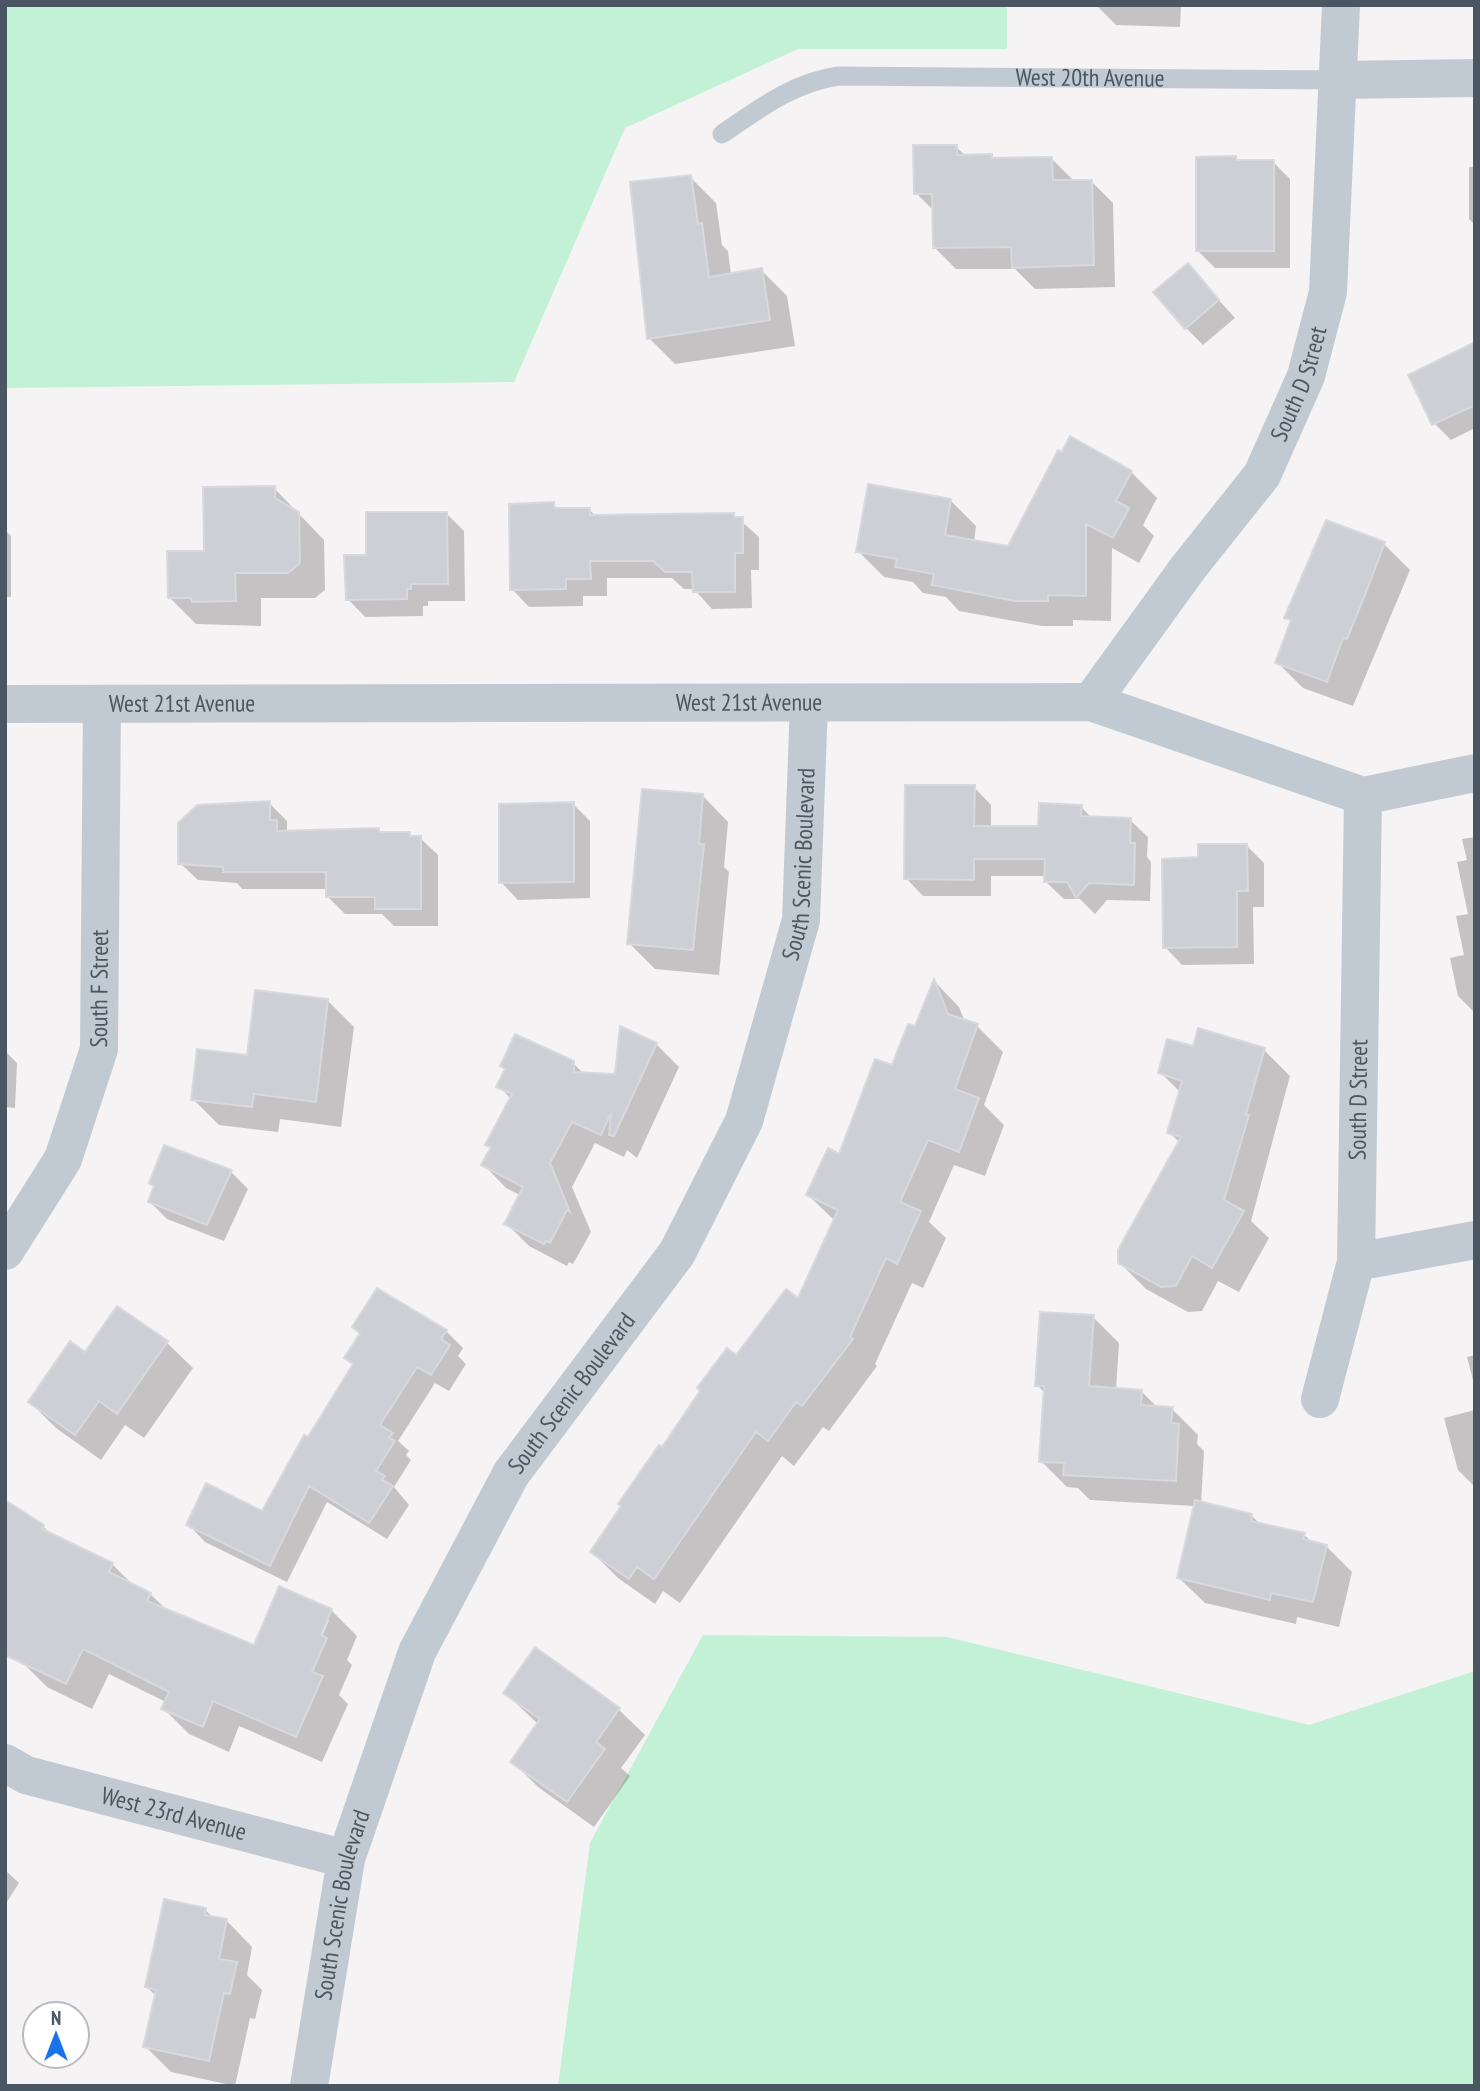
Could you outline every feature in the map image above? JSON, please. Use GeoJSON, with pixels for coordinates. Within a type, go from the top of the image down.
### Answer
{"type":"FeatureCollection","features":[{"type":"Feature","properties":{"kind":"street","name":"South D Street"},"geometry":{"type":"LineString","coordinates":[[1091,702],[1188,568],[1262,475],[1306,376],[1328,292],[1341,5]]}},
{"type":"Feature","properties":{"kind":"street","name":"West 20th Avenue"},"geometry":{"type":"LineString","coordinates":[[1339,80],[1475,78]]}},
{"type":"Feature","properties":{"kind":"street","name":"West 21st Avenue"},"geometry":{"type":"LineString","coordinates":[[5,704],[1091,702],[1363,796]]}},
{"type":"Feature","properties":{"kind":"street","name":"South Scenic Boulevard"},"geometry":{"type":"LineString","coordinates":[[309,2086],[346,1859],[417,1652],[511,1474],[677,1253],[744,1121],[801,920],[808,703]]}},
{"type":"Feature","properties":{"kind":"street","name":"South F Street"},"geometry":{"type":"LineString","coordinates":[[5,1251],[63,1159],[99,1049],[102,704]]}},
{"type":"Feature","properties":{"kind":"street"},"geometry":{"type":"LineString","coordinates":[[1363,796],[1475,772]]}},
{"type":"Feature","properties":{"kind":"street","name":"South D Street"},"geometry":{"type":"LineString","coordinates":[[1320,1399],[1356,1262],[1363,796]]}},
{"type":"Feature","properties":{"kind":"street"},"geometry":{"type":"LineString","coordinates":[[1356,1262],[1475,1240]]}},
{"type":"Feature","properties":{"kind":"street","name":"West 23rd Avenue"},"geometry":{"type":"LineString","coordinates":[[5,1763],[26,1775],[346,1859]]}},
{"type":"Feature","properties":{"kind":"lane","name":"West 20th Avenue"},"geometry":{"type":"LineString","coordinates":[[722,134],[789,89],[814,80],[838,76],[1339,80]]}},
{"type":"Feature","properties":{"kind":"green space"},"geometry":{"type":"Polygon","coordinates":[[[5,5],[1007,5],[1007,49],[798,49],[625,128],[514,382],[5,388],[5,5]]]}},
{"type":"Feature","properties":{"kind":"green space"},"geometry":{"type":"Polygon","coordinates":[[[703,1635],[947,1637],[1309,1725],[1475,1671],[1475,2086],[558,2086],[590,1843],[703,1635]]]}},
{"type":"Feature","properties":{"kind":"building"},"geometry":{"type":"Polygon","coordinates":[[[913,145],[957,145],[957,155],[992,154],[992,158],[1052,157],[1053,180],[1092,180],[1094,265],[1012,268],[1011,247],[933,248],[932,194],[914,194],[913,145]]]}},
{"type":"Feature","properties":{"kind":"building"},"geometry":{"type":"Polygon","coordinates":[[[1236,156],[1236,160],[1274,160],[1274,251],[1196,251],[1196,157],[1236,156]]]}},
{"type":"Feature","properties":{"kind":"building"},"geometry":{"type":"Polygon","coordinates":[[[691,175],[698,224],[702,223],[709,277],[762,268],[770,320],[647,339],[630,182],[691,175]]]}},
{"type":"Feature","properties":{"kind":"building"},"geometry":{"type":"Polygon","coordinates":[[[1188,263],[1219,300],[1185,329],[1153,292],[1188,263]]]}},
{"type":"Feature","properties":{"kind":"building"},"geometry":{"type":"Polygon","coordinates":[[[1475,342],[1475,405],[1432,425],[1408,375],[1475,342]]]}},
{"type":"Feature","properties":{"kind":"building"},"geometry":{"type":"Polygon","coordinates":[[[1070,436],[1132,471],[1116,501],[1129,508],[1113,538],[1086,524],[1086,596],[1048,595],[1048,601],[1015,601],[932,585],[934,574],[895,567],[897,559],[856,552],[868,484],[951,499],[945,535],[1008,546],[1058,450],[1062,452],[1070,436]]]}},
{"type":"Feature","properties":{"kind":"building"},"geometry":{"type":"Polygon","coordinates":[[[275,486],[275,498],[299,512],[300,563],[288,573],[235,573],[236,601],[192,602],[191,598],[168,598],[167,551],[204,551],[203,487],[275,486]]]}},
{"type":"Feature","properties":{"kind":"building"},"geometry":{"type":"Polygon","coordinates":[[[554,502],[554,508],[590,508],[590,515],[734,513],[734,517],[743,517],[743,553],[735,553],[735,592],[693,592],[692,572],[665,572],[653,561],[590,561],[591,579],[566,579],[566,589],[510,590],[509,504],[554,502]]]}},
{"type":"Feature","properties":{"kind":"building"},"geometry":{"type":"Polygon","coordinates":[[[366,512],[447,512],[448,584],[411,584],[411,589],[407,589],[407,599],[346,600],[344,555],[366,555],[366,512]]]}},
{"type":"Feature","properties":{"kind":"building"},"geometry":{"type":"Polygon","coordinates":[[[1326,520],[1385,542],[1327,682],[1275,663],[1291,620],[1284,618],[1326,520]]]}},
{"type":"Feature","properties":{"kind":"building"},"geometry":{"type":"Polygon","coordinates":[[[905,785],[975,785],[974,826],[1038,826],[1039,803],[1082,805],[1081,816],[1131,818],[1130,843],[1135,843],[1134,885],[1089,883],[1076,898],[1067,882],[1044,882],[1045,859],[974,859],[974,880],[904,879],[905,785]]]}},
{"type":"Feature","properties":{"kind":"building"},"geometry":{"type":"Polygon","coordinates":[[[642,789],[703,794],[699,844],[704,844],[693,950],[627,944],[642,789]]]}},
{"type":"Feature","properties":{"kind":"building"},"geometry":{"type":"Polygon","coordinates":[[[270,801],[270,820],[277,820],[277,831],[379,828],[379,832],[410,832],[410,836],[421,836],[421,909],[375,909],[375,897],[326,897],[326,872],[223,872],[223,867],[178,864],[178,823],[197,805],[270,801]]]}},
{"type":"Feature","properties":{"kind":"building"},"geometry":{"type":"Polygon","coordinates":[[[574,802],[574,882],[499,883],[499,804],[574,802]]]}},
{"type":"Feature","properties":{"kind":"building"},"geometry":{"type":"Polygon","coordinates":[[[1198,844],[1247,844],[1248,891],[1237,891],[1237,947],[1163,948],[1162,859],[1198,857],[1198,844]]]}},
{"type":"Feature","properties":{"kind":"building"},"geometry":{"type":"Polygon","coordinates":[[[934,979],[948,1014],[978,1024],[955,1089],[979,1098],[959,1152],[928,1140],[900,1202],[921,1211],[897,1264],[886,1258],[850,1337],[853,1339],[802,1406],[796,1402],[768,1441],[756,1432],[654,1579],[637,1567],[629,1579],[590,1552],[621,1506],[618,1504],[659,1445],[662,1447],[700,1391],[697,1388],[727,1348],[736,1355],[786,1289],[798,1298],[838,1210],[806,1195],[828,1148],[839,1154],[875,1059],[892,1065],[908,1024],[915,1026],[934,979]]]}},
{"type":"Feature","properties":{"kind":"building"},"geometry":{"type":"Polygon","coordinates":[[[255,990],[328,999],[316,1102],[254,1094],[252,1107],[191,1100],[197,1049],[247,1055],[255,990]]]}},
{"type":"Feature","properties":{"kind":"building"},"geometry":{"type":"Polygon","coordinates":[[[620,1026],[657,1043],[614,1136],[609,1135],[611,1113],[601,1135],[572,1122],[550,1163],[570,1212],[567,1210],[550,1243],[546,1241],[544,1244],[504,1224],[523,1187],[481,1165],[491,1147],[485,1145],[512,1094],[496,1087],[505,1069],[500,1066],[515,1034],[574,1061],[574,1072],[615,1074],[620,1026]]]}},
{"type":"Feature","properties":{"kind":"building"},"geometry":{"type":"Polygon","coordinates":[[[1198,1028],[1265,1048],[1224,1200],[1244,1211],[1212,1268],[1192,1256],[1176,1286],[1161,1287],[1118,1263],[1118,1250],[1181,1137],[1167,1133],[1182,1081],[1158,1073],[1167,1039],[1193,1046],[1198,1028]]]}},
{"type":"Feature","properties":{"kind":"building"},"geometry":{"type":"Polygon","coordinates":[[[164,1145],[232,1170],[207,1225],[148,1202],[154,1186],[149,1183],[164,1145]]]}},
{"type":"Feature","properties":{"kind":"building"},"geometry":{"type":"Polygon","coordinates":[[[377,1288],[447,1330],[441,1339],[450,1345],[431,1375],[417,1367],[380,1425],[393,1433],[389,1438],[395,1441],[376,1471],[385,1476],[382,1480],[393,1486],[369,1523],[309,1486],[270,1566],[186,1525],[206,1483],[262,1511],[304,1435],[308,1437],[353,1364],[344,1358],[360,1333],[352,1327],[377,1288]]]}},
{"type":"Feature","properties":{"kind":"building"},"geometry":{"type":"Polygon","coordinates":[[[117,1306],[168,1341],[117,1414],[99,1401],[75,1435],[28,1402],[70,1341],[85,1352],[117,1306]]]}},
{"type":"Feature","properties":{"kind":"building"},"geometry":{"type":"Polygon","coordinates":[[[1040,1312],[1094,1315],[1089,1386],[1142,1390],[1141,1405],[1173,1407],[1171,1423],[1179,1424],[1176,1481],[1063,1475],[1064,1463],[1039,1462],[1044,1386],[1035,1386],[1040,1312]]]}},
{"type":"Feature","properties":{"kind":"building"},"geometry":{"type":"Polygon","coordinates":[[[5,1500],[44,1525],[42,1529],[113,1563],[109,1572],[151,1593],[147,1601],[254,1645],[279,1586],[332,1609],[321,1635],[327,1638],[312,1672],[323,1676],[296,1737],[213,1701],[203,1727],[161,1709],[169,1692],[83,1649],[66,1684],[5,1655],[5,1500]]]}},
{"type":"Feature","properties":{"kind":"building"},"geometry":{"type":"Polygon","coordinates":[[[1195,1500],[1252,1514],[1251,1521],[1305,1533],[1303,1539],[1327,1545],[1313,1602],[1271,1593],[1270,1600],[1177,1578],[1195,1500]]]}},
{"type":"Feature","properties":{"kind":"building"},"geometry":{"type":"Polygon","coordinates":[[[535,1647],[620,1708],[596,1742],[605,1749],[567,1802],[510,1762],[540,1719],[503,1693],[535,1647]]]}},
{"type":"Feature","properties":{"kind":"building"},"geometry":{"type":"Polygon","coordinates":[[[164,1899],[206,1908],[205,1915],[227,1919],[219,1959],[237,1962],[230,1994],[224,1993],[209,2061],[143,2047],[156,1990],[145,1987],[164,1899]]]}}]}
